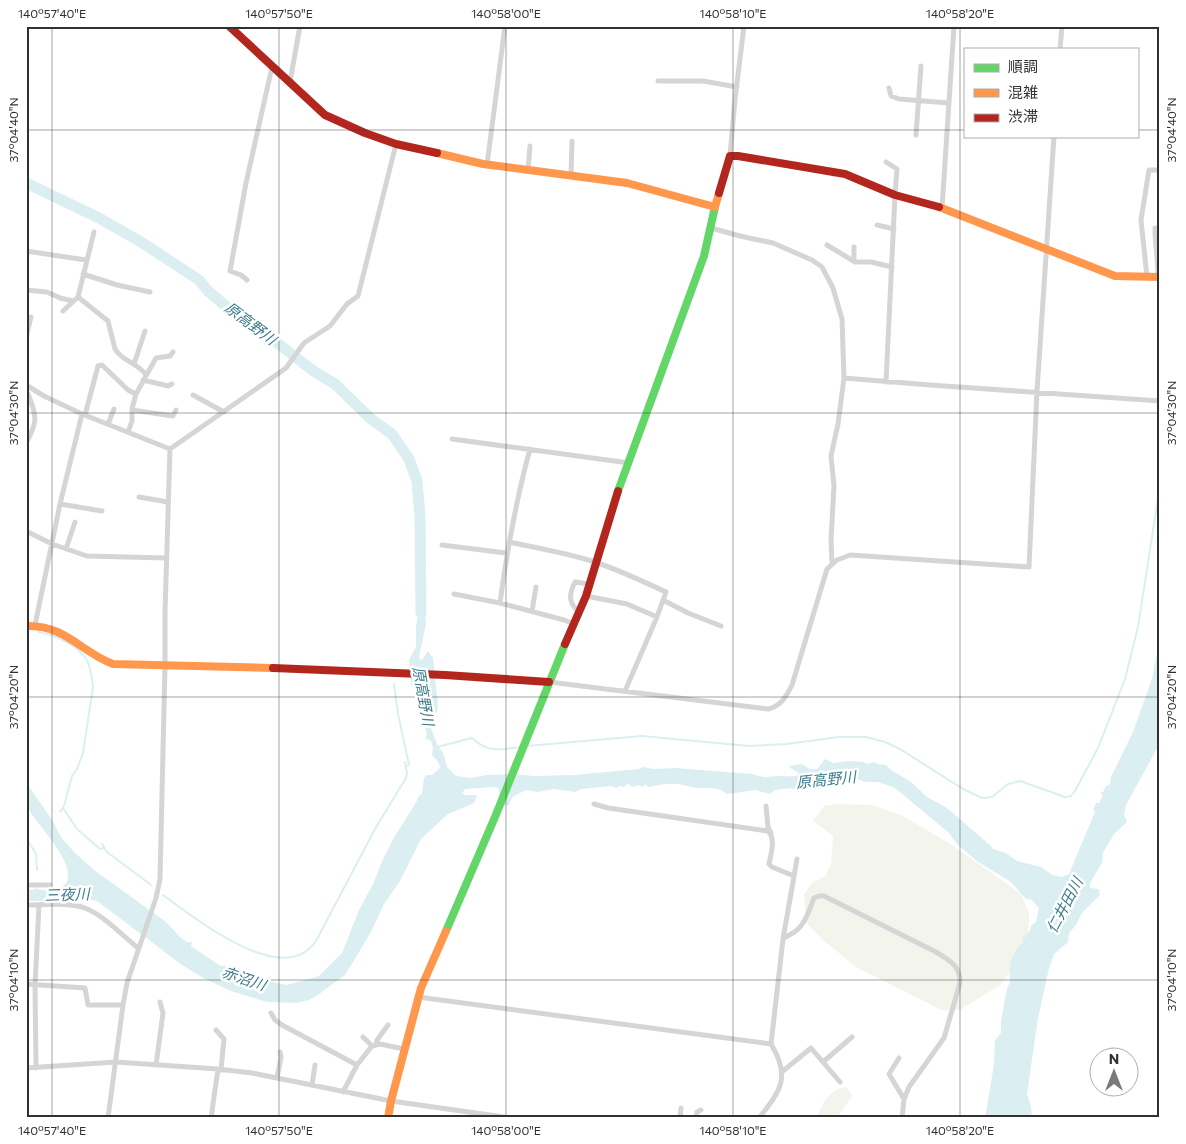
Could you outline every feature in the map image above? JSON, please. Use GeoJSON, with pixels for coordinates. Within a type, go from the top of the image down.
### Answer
{"type":"FeatureCollection","features":[{"type":"Feature","properties":{"kind":"street"},"geometry":{"type":"LineString","coordinates":[[229,26],[325,115],[364,133],[396,144],[487,165],[627,183],[715,207]]}},
{"type":"Feature","properties":{"kind":"street"},"geometry":{"type":"LineString","coordinates":[[290,82],[300,26]]}},
{"type":"Feature","properties":{"kind":"street"},"geometry":{"type":"LineString","coordinates":[[487,165],[504,26]]}},
{"type":"Feature","properties":{"kind":"street"},"geometry":{"type":"LineString","coordinates":[[388,1118],[418,997],[586,596],[611,512],[704,256],[715,207],[730,156],[744,26]]}},
{"type":"Feature","properties":{"kind":"street"},"geometry":{"type":"LineString","coordinates":[[942,208],[954,26]]}},
{"type":"Feature","properties":{"kind":"street"},"geometry":{"type":"LineString","coordinates":[[1060,48],[1062,26]]}},
{"type":"Feature","properties":{"kind":"street"},"geometry":{"type":"LineString","coordinates":[[916,135],[921,66]]}},
{"type":"Feature","properties":{"kind":"street"},"geometry":{"type":"LineString","coordinates":[[248,280],[230,271],[246,183],[272,67]]}},
{"type":"Feature","properties":{"kind":"street"},"geometry":{"type":"LineString","coordinates":[[658,81],[703,81],[737,87]]}},
{"type":"Feature","properties":{"kind":"street"},"geometry":{"type":"LineString","coordinates":[[889,88],[893,97],[949,103]]}},
{"type":"Feature","properties":{"kind":"street"},"geometry":{"type":"LineString","coordinates":[[136,394],[128,390],[102,366],[98,366],[83,415],[30,626],[58,630],[95,657],[106,662],[126,665],[293,668],[445,675],[549,682],[625,690],[718,704],[768,709],[776,707],[782,702],[792,685],[827,569],[837,560],[850,555],[1029,567],[1037,392],[1054,138]]}},
{"type":"Feature","properties":{"kind":"street"},"geometry":{"type":"LineString","coordinates":[[571,176],[572,141]]}},
{"type":"Feature","properties":{"kind":"street"},"geometry":{"type":"LineString","coordinates":[[170,448],[286,368],[304,343],[330,326],[347,304],[358,296],[396,144]]}},
{"type":"Feature","properties":{"kind":"street"},"geometry":{"type":"LineString","coordinates":[[528,170],[530,146]]}},
{"type":"Feature","properties":{"kind":"street"},"geometry":{"type":"LineString","coordinates":[[730,156],[801,165],[845,174],[895,195],[942,208],[1116,276],[1159,277],[1154,245],[1155,228]]}},
{"type":"Feature","properties":{"kind":"street"},"geometry":{"type":"LineString","coordinates":[[886,162],[897,169],[886,382]]}},
{"type":"Feature","properties":{"kind":"street"},"geometry":{"type":"LineString","coordinates":[[1147,277],[1142,220],[1150,170],[1159,170],[1160,165]]}},
{"type":"Feature","properties":{"kind":"street"},"geometry":{"type":"LineString","coordinates":[[877,225],[894,229]]}},
{"type":"Feature","properties":{"kind":"street"},"geometry":{"type":"LineString","coordinates":[[711,228],[773,243],[812,260],[822,267],[833,288],[842,319],[844,378],[838,424],[831,456],[834,486],[831,540],[832,564]]}},
{"type":"Feature","properties":{"kind":"street"},"geometry":{"type":"LineString","coordinates":[[63,311],[75,299],[94,232]]}},
{"type":"Feature","properties":{"kind":"street"},"geometry":{"type":"LineString","coordinates":[[827,244],[854,261],[892,267]]}},
{"type":"Feature","properties":{"kind":"street"},"geometry":{"type":"LineString","coordinates":[[854,247],[854,261]]}},
{"type":"Feature","properties":{"kind":"street"},"geometry":{"type":"LineString","coordinates":[[26,251],[86,260]]}},
{"type":"Feature","properties":{"kind":"street"},"geometry":{"type":"LineString","coordinates":[[83,274],[117,285],[150,292]]}},
{"type":"Feature","properties":{"kind":"street"},"geometry":{"type":"LineString","coordinates":[[26,290],[47,292],[60,298],[75,299],[108,321],[115,349],[122,358],[142,368],[144,378]]}},
{"type":"Feature","properties":{"kind":"street"},"geometry":{"type":"LineString","coordinates":[[26,338],[31,317]]}},
{"type":"Feature","properties":{"kind":"street"},"geometry":{"type":"LineString","coordinates":[[134,364],[145,331]]}},
{"type":"Feature","properties":{"kind":"street"},"geometry":{"type":"LineString","coordinates":[[128,432],[132,421],[132,410],[136,394],[144,378],[156,358],[170,356],[173,352]]}},
{"type":"Feature","properties":{"kind":"street"},"geometry":{"type":"LineString","coordinates":[[144,378],[168,386],[172,384]]}},
{"type":"Feature","properties":{"kind":"street"},"geometry":{"type":"LineString","coordinates":[[844,378],[1160,400]]}},
{"type":"Feature","properties":{"kind":"street"},"geometry":{"type":"LineString","coordinates":[[26,442],[35,426],[36,416],[27,395],[28,387],[83,415],[170,448]]}},
{"type":"Feature","properties":{"kind":"street"},"geometry":{"type":"LineString","coordinates":[[193,396],[224,412]]}},
{"type":"Feature","properties":{"kind":"street"},"geometry":{"type":"LineString","coordinates":[[108,424],[114,409]]}},
{"type":"Feature","properties":{"kind":"street"},"geometry":{"type":"LineString","coordinates":[[132,410],[170,416],[174,415],[176,410]]}},
{"type":"Feature","properties":{"kind":"street"},"geometry":{"type":"LineString","coordinates":[[452,439],[629,463]]}},
{"type":"Feature","properties":{"kind":"street"},"geometry":{"type":"LineString","coordinates":[[108,1118],[123,1005],[138,948],[155,901],[160,880],[170,448]]}},
{"type":"Feature","properties":{"kind":"street"},"geometry":{"type":"LineString","coordinates":[[500,603],[508,542],[530,449]]}},
{"type":"Feature","properties":{"kind":"street"},"geometry":{"type":"LineString","coordinates":[[139,497],[168,502]]}},
{"type":"Feature","properties":{"kind":"street"},"geometry":{"type":"LineString","coordinates":[[60,504],[102,510]]}},
{"type":"Feature","properties":{"kind":"street"},"geometry":{"type":"LineString","coordinates":[[66,549],[75,522]]}},
{"type":"Feature","properties":{"kind":"street"},"geometry":{"type":"LineString","coordinates":[[26,531],[52,544],[87,556],[166,558]]}},
{"type":"Feature","properties":{"kind":"street"},"geometry":{"type":"LineString","coordinates":[[508,542],[573,555],[596,562],[666,592],[625,690]]}},
{"type":"Feature","properties":{"kind":"street"},"geometry":{"type":"LineString","coordinates":[[442,545],[506,553]]}},
{"type":"Feature","properties":{"kind":"street"},"geometry":{"type":"LineString","coordinates":[[579,612],[572,605],[570,594],[575,582],[590,584]]}},
{"type":"Feature","properties":{"kind":"street"},"geometry":{"type":"LineString","coordinates":[[532,611],[536,587]]}},
{"type":"Feature","properties":{"kind":"street"},"geometry":{"type":"LineString","coordinates":[[454,594],[500,603],[574,624]]}},
{"type":"Feature","properties":{"kind":"street"},"geometry":{"type":"LineString","coordinates":[[586,596],[627,604],[657,617]]}},
{"type":"Feature","properties":{"kind":"street"},"geometry":{"type":"LineString","coordinates":[[663,600],[688,613],[721,626]]}},
{"type":"Feature","properties":{"kind":"street"},"geometry":{"type":"LineString","coordinates":[[594,804],[608,808],[768,831],[771,833]]}},
{"type":"Feature","properties":{"kind":"street"},"geometry":{"type":"LineString","coordinates":[[766,806],[768,827],[772,838],[769,864],[794,876]]}},
{"type":"Feature","properties":{"kind":"street"},"geometry":{"type":"LineString","coordinates":[[759,1118],[773,1100],[782,1080],[783,1071],[771,1044],[783,939],[797,860]]}},
{"type":"Feature","properties":{"kind":"street"},"geometry":{"type":"LineString","coordinates":[[26,885],[50,885]]}},
{"type":"Feature","properties":{"kind":"street"},"geometry":{"type":"LineString","coordinates":[[783,939],[792,934],[801,925],[807,917],[814,898],[824,896],[936,952],[953,962],[956,966],[960,983],[946,1032],[910,1087],[904,1099],[902,1118]]}},
{"type":"Feature","properties":{"kind":"street"},"geometry":{"type":"LineString","coordinates":[[26,905],[84,907],[138,948]]}},
{"type":"Feature","properties":{"kind":"street"},"geometry":{"type":"LineString","coordinates":[[36,1068],[35,985],[39,905]]}},
{"type":"Feature","properties":{"kind":"street"},"geometry":{"type":"LineString","coordinates":[[26,984],[85,988],[88,1005],[123,1005]]}},
{"type":"Feature","properties":{"kind":"street"},"geometry":{"type":"LineString","coordinates":[[418,997],[771,1044]]}},
{"type":"Feature","properties":{"kind":"street"},"geometry":{"type":"LineString","coordinates":[[156,1065],[162,1013],[160,1002]]}},
{"type":"Feature","properties":{"kind":"street"},"geometry":{"type":"LineString","coordinates":[[271,1013],[274,1020],[282,1025],[357,1065]]}},
{"type":"Feature","properties":{"kind":"street"},"geometry":{"type":"LineString","coordinates":[[343,1092],[357,1065],[388,1025]]}},
{"type":"Feature","properties":{"kind":"street"},"geometry":{"type":"LineString","coordinates":[[211,1118],[224,1039],[216,1030]]}},
{"type":"Feature","properties":{"kind":"street"},"geometry":{"type":"LineString","coordinates":[[362,1037],[374,1045],[404,1050]]}},
{"type":"Feature","properties":{"kind":"street"},"geometry":{"type":"LineString","coordinates":[[823,1062],[852,1037]]}},
{"type":"Feature","properties":{"kind":"street"},"geometry":{"type":"LineString","coordinates":[[783,1071],[811,1048],[840,1082]]}},
{"type":"Feature","properties":{"kind":"street"},"geometry":{"type":"LineString","coordinates":[[277,1078],[281,1057],[280,1052]]}},
{"type":"Feature","properties":{"kind":"street"},"geometry":{"type":"LineString","coordinates":[[899,1058],[889,1074],[904,1099]]}},
{"type":"Feature","properties":{"kind":"street"},"geometry":{"type":"LineString","coordinates":[[26,1068],[116,1062],[219,1069],[252,1073],[391,1102],[511,1118]]}},
{"type":"Feature","properties":{"kind":"street"},"geometry":{"type":"LineString","coordinates":[[312,1085],[315,1064]]}},
{"type":"Feature","properties":{"kind":"street"},"geometry":{"type":"LineString","coordinates":[[680,1118],[681,1108]]}},
{"type":"Feature","properties":{"kind":"street"},"geometry":{"type":"LineString","coordinates":[[696,1118],[697,1112],[701,1110]]}},
{"type":"Feature","properties":{"kind":"shaded area"},"geometry":{"type":"Polygon","coordinates":[[[837,804],[872,805],[903,816],[952,845],[1021,894],[1029,913],[1028,934],[1021,957],[1000,985],[960,1010],[941,1010],[856,967],[823,940],[806,922],[804,894],[812,883],[825,876],[831,865],[833,836],[813,821],[824,806],[837,804]]]}},
{"type":"Feature","properties":{"kind":"shaded area"},"geometry":{"type":"Polygon","coordinates":[[[847,1087],[852,1096],[837,1118],[816,1118],[824,1102],[831,1094],[847,1087]]]}},
{"type":"Feature","properties":{"kind":"water"},"geometry":{"type":"Polygon","coordinates":[[[419,592],[426,624],[419,657],[422,660],[428,651],[433,658],[438,706],[434,714],[431,713],[428,705],[425,705],[428,711],[428,720],[437,744],[444,755],[447,767],[456,776],[471,778],[486,775],[514,774],[534,776],[574,775],[639,769],[643,767],[753,774],[764,777],[797,776],[798,772],[790,768],[790,766],[802,764],[810,769],[817,769],[825,759],[833,763],[850,761],[868,764],[875,762],[886,765],[911,782],[927,797],[947,808],[993,849],[1006,853],[1017,861],[1041,867],[1052,875],[1062,877],[1069,874],[1095,812],[1093,810],[1096,803],[1099,803],[1103,795],[1100,793],[1110,784],[1111,777],[1133,732],[1153,676],[1160,646],[1160,743],[1126,805],[1124,815],[1127,822],[1114,834],[1103,853],[1102,863],[1090,883],[1090,888],[1099,889],[1100,895],[1082,913],[1076,925],[1069,933],[1068,942],[1054,954],[1049,968],[1038,1018],[1027,1094],[1032,1118],[986,1118],[986,1113],[994,1064],[995,1040],[1001,1033],[1001,1022],[1007,988],[1010,983],[1012,961],[1016,950],[1023,943],[1022,938],[1026,937],[1025,935],[1030,931],[1031,926],[1036,922],[1039,908],[1032,900],[1026,899],[1011,882],[978,862],[957,844],[949,833],[895,788],[878,782],[866,782],[857,779],[852,782],[819,784],[799,791],[790,788],[775,790],[770,794],[755,790],[727,794],[712,788],[696,788],[679,784],[649,787],[639,785],[632,787],[629,784],[616,788],[612,786],[581,789],[575,792],[554,789],[537,792],[526,790],[512,797],[509,805],[502,806],[498,788],[465,789],[462,793],[465,795],[477,795],[474,803],[448,814],[421,839],[400,881],[384,904],[370,934],[345,975],[309,1000],[297,1003],[267,1002],[231,991],[205,979],[182,965],[97,901],[66,896],[40,901],[26,901],[26,890],[34,890],[35,888],[49,891],[57,890],[66,883],[68,875],[61,855],[31,814],[26,804],[26,782],[54,823],[61,837],[74,852],[94,870],[166,922],[180,937],[187,942],[192,942],[191,946],[219,965],[233,968],[259,979],[287,985],[319,976],[342,953],[359,910],[393,839],[418,797],[422,794],[424,778],[427,775],[432,775],[440,768],[439,763],[432,755],[431,741],[425,738],[427,734],[421,701],[416,690],[411,685],[409,660],[416,647],[419,592]]]}},
{"type":"Feature","properties":{"kind":"waterway","name":"原高野川"},"geometry":{"type":"LineString","coordinates":[[26,183],[99,218],[141,242],[199,280],[208,291],[235,314],[275,341],[312,370],[335,384],[371,419],[392,434],[409,459],[417,481],[420,516],[421,613]]}},
{"type":"Feature","properties":{"kind":"waterway"},"geometry":{"type":"LineString","coordinates":[[527,746],[642,736],[749,746],[787,744],[839,737],[866,737],[885,742],[900,749],[963,789],[982,798],[992,797],[1008,784],[1020,781],[1065,797],[1071,796],[1098,748],[1125,679],[1138,627],[1160,485]]}},
{"type":"Feature","properties":{"kind":"waterway"},"geometry":{"type":"LineString","coordinates":[[38,632],[63,640],[80,651],[88,662],[93,683],[83,753],[72,776],[64,806],[60,812]]}},
{"type":"Feature","properties":{"kind":"waterway"},"geometry":{"type":"LineString","coordinates":[[394,684],[398,714],[409,765],[406,766]]}},
{"type":"Feature","properties":{"kind":"waterway"},"geometry":{"type":"LineString","coordinates":[[437,747],[472,738],[490,748],[522,747]]}},
{"type":"Feature","properties":{"kind":"waterway"},"geometry":{"type":"LineString","coordinates":[[163,895],[196,919],[240,946],[263,954],[284,958],[303,953],[317,939],[375,829],[406,778],[405,762]]}},
{"type":"Feature","properties":{"kind":"waterway"},"geometry":{"type":"LineString","coordinates":[[63,808],[77,829],[100,849],[104,848]]}},
{"type":"Feature","properties":{"kind":"waterway"},"geometry":{"type":"LineString","coordinates":[[26,838],[36,854],[37,870]]}},
{"type":"Feature","properties":{"kind":"waterway"},"geometry":{"type":"LineString","coordinates":[[102,844],[107,852],[151,885]]}},
{"type":"Feature","properties":{"kind":"traffic: fast"},"geometry":{"type":"LineString","coordinates":[[618,491],[704,256],[715,207]]}},
{"type":"Feature","properties":{"kind":"traffic: fast"},"geometry":{"type":"LineString","coordinates":[[446,931],[495,817],[565,644]]}},
{"type":"Feature","properties":{"kind":"traffic: slow"},"geometry":{"type":"LineString","coordinates":[[437,153],[483,164],[627,183],[715,207],[719,193]]}},
{"type":"Feature","properties":{"kind":"traffic: slow"},"geometry":{"type":"LineString","coordinates":[[939,207],[1115,276],[1160,277]]}},
{"type":"Feature","properties":{"kind":"traffic: slow"},"geometry":{"type":"LineString","coordinates":[[26,626],[40,627],[62,634],[101,659],[113,664],[273,668]]}},
{"type":"Feature","properties":{"kind":"traffic: slow"},"geometry":{"type":"LineString","coordinates":[[388,1118],[421,988],[446,931]]}},
{"type":"Feature","properties":{"kind":"traffic: jam"},"geometry":{"type":"LineString","coordinates":[[229,26],[325,115],[365,133],[396,144],[437,153]]}},
{"type":"Feature","properties":{"kind":"traffic: jam"},"geometry":{"type":"LineString","coordinates":[[719,193],[730,156],[738,156],[845,174],[895,195],[939,207]]}},
{"type":"Feature","properties":{"kind":"traffic: jam"},"geometry":{"type":"LineString","coordinates":[[565,644],[586,596],[618,491]]}},
{"type":"Feature","properties":{"kind":"traffic: jam"},"geometry":{"type":"LineString","coordinates":[[273,668],[445,675],[549,682]]}},
{"type":"Feature","properties":{"kind":"water label","name":"三夜川"},"geometry":{"type":"Point","coordinates":[67,894]}},
{"type":"Feature","properties":{"kind":"water label","name":"仁井田川"},"geometry":{"type":"Point","coordinates":[1064,905]}},
{"type":"Feature","properties":{"kind":"water label","name":"赤沼川"},"geometry":{"type":"Point","coordinates":[244,978]}}]}
